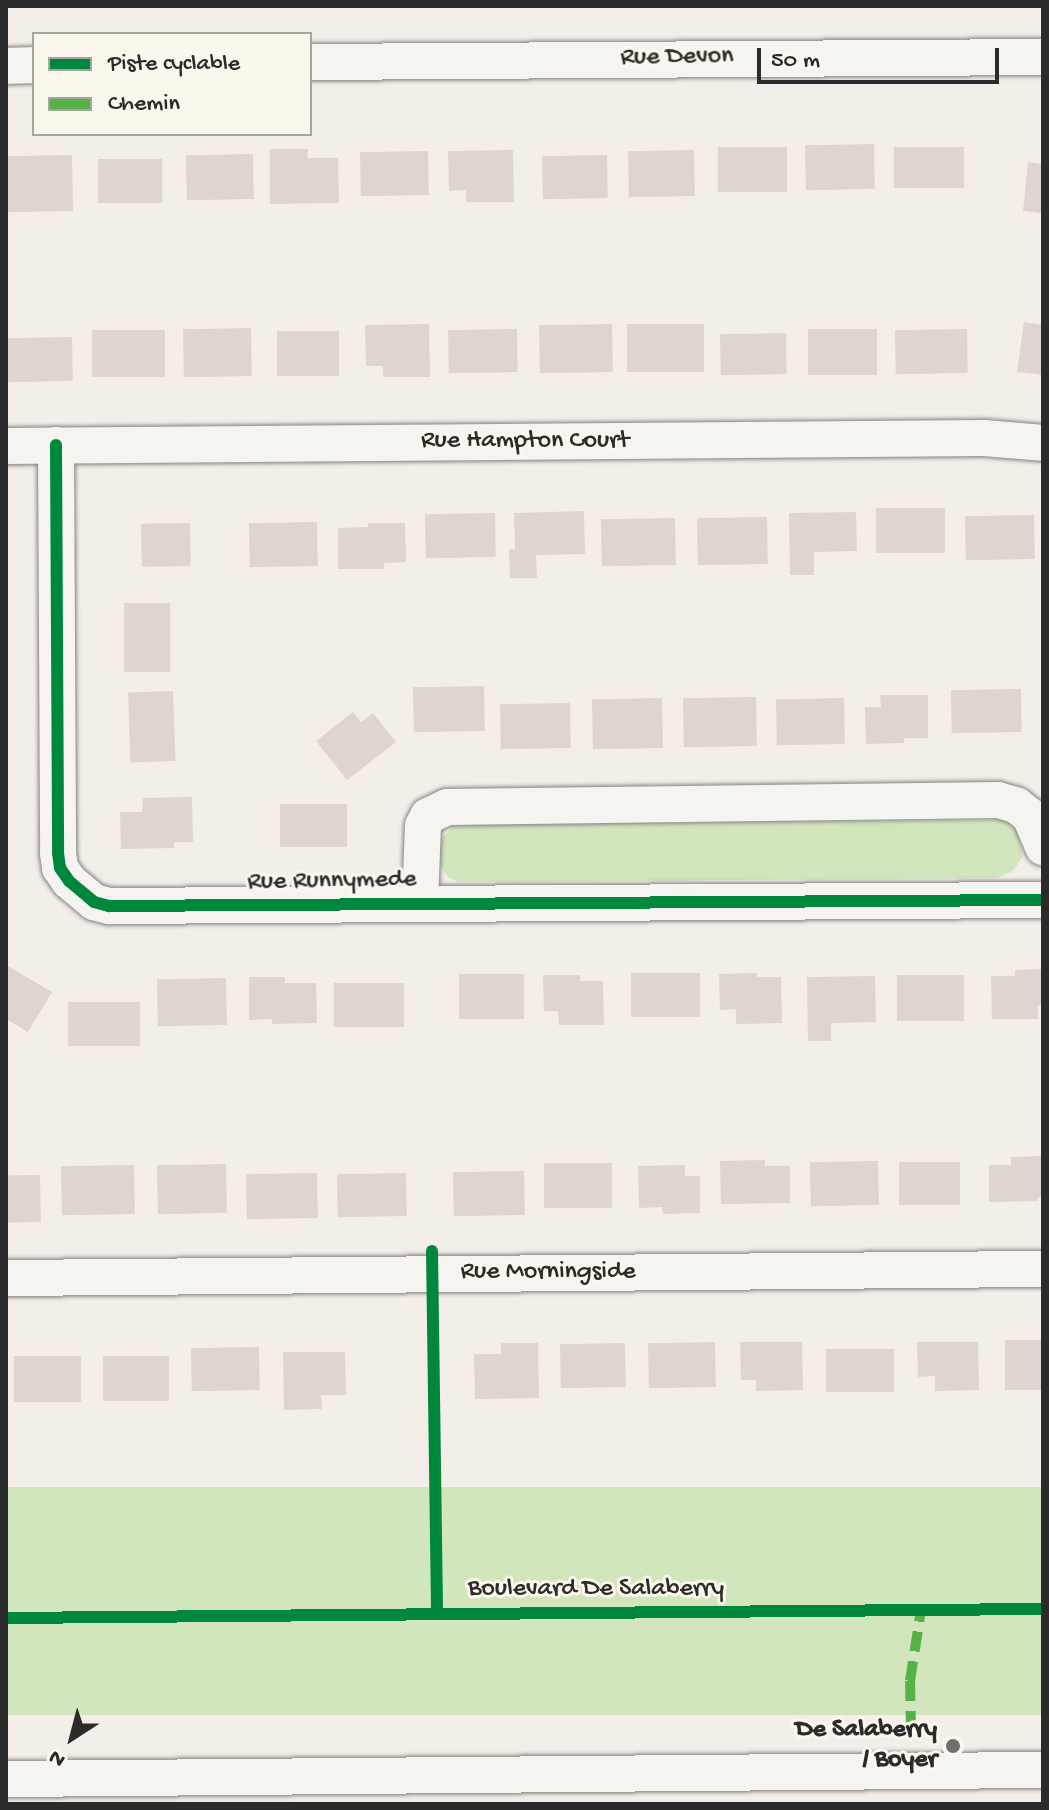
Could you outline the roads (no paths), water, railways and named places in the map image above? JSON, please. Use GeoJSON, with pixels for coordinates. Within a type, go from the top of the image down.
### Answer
{"type":"FeatureCollection","features":[{"type":"Feature","properties":{"kind":"street","name":"Rue Devon"},"geometry":{"type":"LineString","coordinates":[[312,62],[1043,57]]}},
{"type":"Feature","properties":{"kind":"street"},"geometry":{"type":"LineString","coordinates":[[6,66],[32,65]]}},
{"type":"Feature","properties":{"kind":"street","name":"Rue Hampton Court"},"geometry":{"type":"LineString","coordinates":[[6,446],[984,438],[1043,443]]}},
{"type":"Feature","properties":{"kind":"street","name":"Rue Runnymede"},"geometry":{"type":"LineString","coordinates":[[56,445],[58,853],[60,868],[69,881],[94,902],[109,906],[1043,900]]}},
{"type":"Feature","properties":{"kind":"street","name":"Rue Runnymede"},"geometry":{"type":"LineString","coordinates":[[420,903],[423,826],[428,816],[447,807],[998,800],[1016,805],[1030,816],[1043,847]]}},
{"type":"Feature","properties":{"kind":"street","name":"Rue Morningside"},"geometry":{"type":"LineString","coordinates":[[6,1278],[1043,1269]]}},
{"type":"Feature","properties":{"kind":"street"},"geometry":{"type":"LineString","coordinates":[[6,1779],[1043,1770]]}},
{"type":"Feature","properties":{"kind":"place","name":"De Salaberry / Boyer"},"geometry":{"type":"Point","coordinates":[953,1746]}}]}
